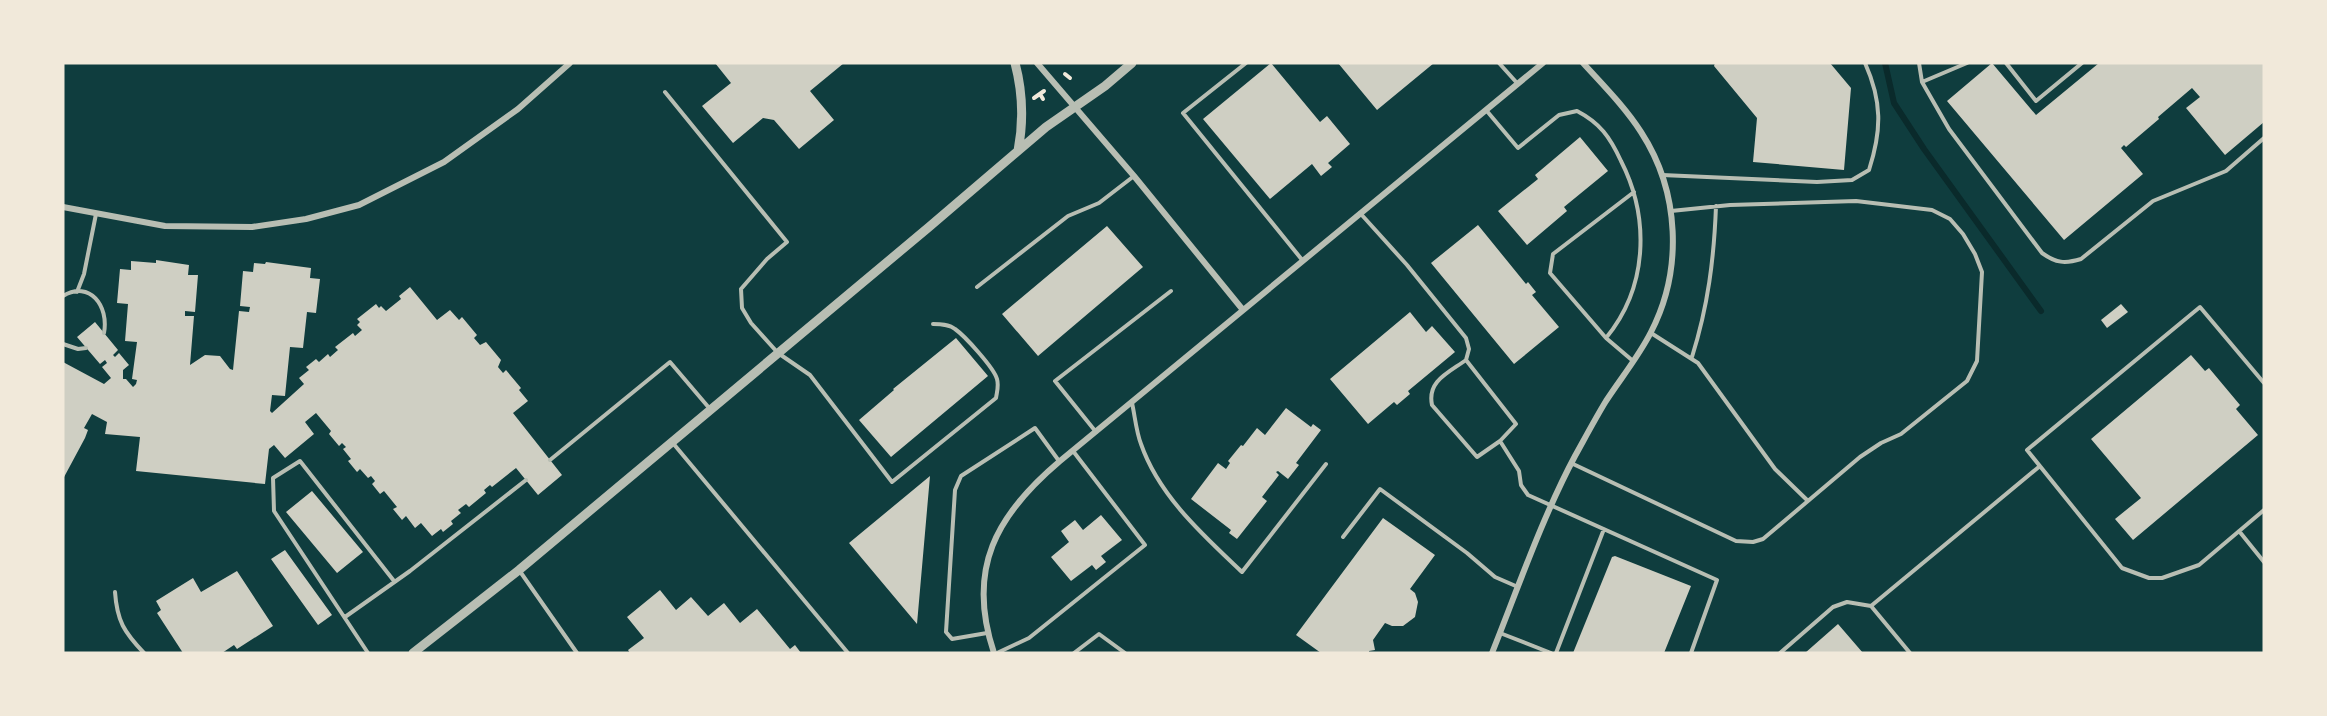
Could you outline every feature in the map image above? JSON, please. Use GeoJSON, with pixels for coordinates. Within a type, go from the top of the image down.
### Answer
{"type":"FeatureCollection","features":[{"type":"Feature","properties":{"kind":"street"},"geometry":{"type":"LineString","coordinates":[[63,207],[165,226],[252,227],[306,219],[359,205],[444,162],[518,109],[570,63]]}},
{"type":"Feature","properties":{"kind":"street"},"geometry":{"type":"LineString","coordinates":[[1015,63],[1023,101],[1023,128],[1018,151]]}},
{"type":"Feature","properties":{"kind":"street"},"geometry":{"type":"LineString","coordinates":[[1037,63],[1134,176],[1243,310]]}},
{"type":"Feature","properties":{"kind":"street"},"geometry":{"type":"LineString","coordinates":[[412,653],[519,570],[1046,127],[1106,86],[1132,63]]}},
{"type":"Feature","properties":{"kind":"street"},"geometry":{"type":"LineString","coordinates":[[996,653],[987,633],[984,617],[986,569],[996,537],[1014,507],[1060,461],[1543,63]]}},
{"type":"Feature","properties":{"kind":"street"},"geometry":{"type":"LineString","coordinates":[[1492,653],[1571,464],[1600,411],[1651,333],[1662,305],[1670,269],[1673,232],[1671,212],[1662,175],[1641,132],[1583,63]]}},
{"type":"Feature","properties":{"kind":"lane"},"geometry":{"type":"LineString","coordinates":[[1246,63],[1183,113],[1304,261]]}},
{"type":"Feature","properties":{"kind":"lane"},"geometry":{"type":"LineString","coordinates":[[1499,63],[1517,83]]}},
{"type":"Feature","properties":{"kind":"lane"},"geometry":{"type":"LineString","coordinates":[[1662,175],[1806,182],[1852,180],[1869,170],[1880,116],[1873,81],[1865,63]]}},
{"type":"Feature","properties":{"kind":"lane"},"geometry":{"type":"LineString","coordinates":[[1919,63],[1922,82],[1949,129],[2042,253],[2054,262],[2067,263],[2081,259],[2153,201],[2226,171],[2264,138]]}},
{"type":"Feature","properties":{"kind":"lane"},"geometry":{"type":"LineString","coordinates":[[1922,82],[1966,63]]}},
{"type":"Feature","properties":{"kind":"lane"},"geometry":{"type":"LineString","coordinates":[[2006,63],[2036,101],[2082,63]]}},
{"type":"Feature","properties":{"kind":"lane"},"geometry":{"type":"LineString","coordinates":[[665,93],[787,242],[767,259],[741,289],[742,308],[778,353],[810,375],[892,482],[996,398],[997,378],[989,365],[955,328],[944,324],[933,324]]}},
{"type":"Feature","properties":{"kind":"lane"},"geometry":{"type":"LineString","coordinates":[[1486,110],[1518,148],[1559,115],[1576,111],[1594,120],[1612,141],[1628,174],[1640,211],[1642,242],[1638,270],[1626,308],[1606,338]]}},
{"type":"Feature","properties":{"kind":"lane"},"geometry":{"type":"LineString","coordinates":[[977,287],[1068,216],[1099,203],[1134,176]]}},
{"type":"Feature","properties":{"kind":"lane"},"geometry":{"type":"LineString","coordinates":[[1633,361],[1606,338],[1550,273],[1553,254],[1634,192]]}},
{"type":"Feature","properties":{"kind":"lane"},"geometry":{"type":"LineString","coordinates":[[1571,464],[1736,541],[1753,542],[1763,539],[1860,457],[1881,443],[1901,434],[1967,381],[1977,361],[1982,272],[1963,234],[1950,219],[1932,210],[1856,201],[1716,206],[1671,212]]}},
{"type":"Feature","properties":{"kind":"lane"},"geometry":{"type":"LineString","coordinates":[[1692,357],[1709,293],[1714,255],[1716,206]]}},
{"type":"Feature","properties":{"kind":"lane"},"geometry":{"type":"LineString","coordinates":[[1360,212],[1467,338],[1469,349],[1466,360],[1433,384],[1430,395],[1432,405],[1477,457],[1500,441],[1516,424],[1466,360]]}},
{"type":"Feature","properties":{"kind":"lane"},"geometry":{"type":"LineString","coordinates":[[77,292],[84,274],[96,214]]}},
{"type":"Feature","properties":{"kind":"lane"},"geometry":{"type":"LineString","coordinates":[[1096,432],[1055,381],[1171,291]]}},
{"type":"Feature","properties":{"kind":"lane"},"geometry":{"type":"LineString","coordinates":[[63,296],[77,292],[88,294],[98,300],[104,309],[106,320],[104,333]]}},
{"type":"Feature","properties":{"kind":"lane"},"geometry":{"type":"LineString","coordinates":[[2264,383],[2200,307],[2027,450],[2122,568],[2149,578],[2162,578],[2199,565],[2264,510]]}},
{"type":"Feature","properties":{"kind":"lane"},"geometry":{"type":"LineString","coordinates":[[1651,333],[1692,357],[1698,363],[1775,469],[1808,500]]}},
{"type":"Feature","properties":{"kind":"lane"},"geometry":{"type":"LineString","coordinates":[[63,344],[78,349],[86,348]]}},
{"type":"Feature","properties":{"kind":"lane"},"geometry":{"type":"LineString","coordinates":[[550,460],[670,362],[710,410]]}},
{"type":"Feature","properties":{"kind":"lane"},"geometry":{"type":"LineString","coordinates":[[1132,403],[1140,443],[1154,473],[1193,525],[1242,572],[1326,464]]}},
{"type":"Feature","properties":{"kind":"lane"},"geometry":{"type":"LineString","coordinates":[[987,633],[952,639],[946,632],[955,490],[961,476],[1035,428],[1060,461]]}},
{"type":"Feature","properties":{"kind":"lane"},"geometry":{"type":"LineString","coordinates":[[1500,441],[1519,471],[1521,485],[1528,495],[1717,580],[1691,653]]}},
{"type":"Feature","properties":{"kind":"lane"},"geometry":{"type":"LineString","coordinates":[[672,442],[848,653]]}},
{"type":"Feature","properties":{"kind":"lane"},"geometry":{"type":"LineString","coordinates":[[996,653],[1029,638],[1145,545],[1073,451]]}},
{"type":"Feature","properties":{"kind":"lane"},"geometry":{"type":"LineString","coordinates":[[368,653],[274,511],[273,478],[300,461],[394,581]]}},
{"type":"Feature","properties":{"kind":"lane"},"geometry":{"type":"LineString","coordinates":[[1871,606],[2040,466]]}},
{"type":"Feature","properties":{"kind":"lane"},"geometry":{"type":"LineString","coordinates":[[345,617],[526,480]]}},
{"type":"Feature","properties":{"kind":"lane"},"geometry":{"type":"LineString","coordinates":[[1343,537],[1380,489],[1467,553],[1495,577],[1519,587]]}},
{"type":"Feature","properties":{"kind":"lane"},"geometry":{"type":"LineString","coordinates":[[1556,653],[1604,529]]}},
{"type":"Feature","properties":{"kind":"lane"},"geometry":{"type":"LineString","coordinates":[[2239,531],[2264,562]]}},
{"type":"Feature","properties":{"kind":"lane"},"geometry":{"type":"LineString","coordinates":[[519,570],[577,653]]}},
{"type":"Feature","properties":{"kind":"lane"},"geometry":{"type":"LineString","coordinates":[[115,592],[117,615],[127,635],[144,653]]}},
{"type":"Feature","properties":{"kind":"lane"},"geometry":{"type":"LineString","coordinates":[[1780,653],[1833,608],[1847,602],[1871,606],[1910,653]]}},
{"type":"Feature","properties":{"kind":"lane"},"geometry":{"type":"LineString","coordinates":[[1500,633],[1551,653]]}},
{"type":"Feature","properties":{"kind":"lane"},"geometry":{"type":"LineString","coordinates":[[1074,653],[1099,634],[1125,653]]}},
{"type":"Feature","properties":{"kind":"path"},"geometry":{"type":"LineString","coordinates":[[1069,70],[1063,75],[1070,78]]}},
{"type":"Feature","properties":{"kind":"path"},"geometry":{"type":"LineString","coordinates":[[1034,98],[1042,92],[1043,99]]}},
{"type":"Feature","properties":{"kind":"building"},"geometry":{"type":"Polygon","coordinates":[[[715,63],[844,63],[810,91],[834,120],[799,149],[774,120],[763,118],[733,143],[702,106],[731,83],[715,63]]]}},
{"type":"Feature","properties":{"kind":"building"},"geometry":{"type":"Polygon","coordinates":[[[1271,63],[1320,122],[1327,116],[1350,144],[1328,163],[1332,167],[1321,176],[1312,164],[1270,199],[1203,119],[1271,63]]]}},
{"type":"Feature","properties":{"kind":"building"},"geometry":{"type":"Polygon","coordinates":[[[1338,63],[1434,63],[1377,110],[1338,63]]]}},
{"type":"Feature","properties":{"kind":"building"},"geometry":{"type":"Polygon","coordinates":[[[1715,63],[1830,63],[1851,88],[1844,170],[1753,162],[1757,118],[1714,66],[1715,63]]]}},
{"type":"Feature","properties":{"kind":"building"},"geometry":{"type":"Polygon","coordinates":[[[1992,63],[2036,115],[2099,63],[2264,63],[2264,122],[2225,155],[2186,108],[2200,97],[2192,88],[2126,147],[2124,145],[2121,148],[2143,174],[2064,240],[1947,101],[1992,63]]]}},
{"type":"Feature","properties":{"kind":"building"},"geometry":{"type":"Polygon","coordinates":[[[1580,137],[1608,171],[1564,207],[1567,211],[1527,245],[1498,211],[1538,179],[1535,175],[1580,137]]]}},
{"type":"Feature","properties":{"kind":"building"},"geometry":{"type":"Polygon","coordinates":[[[1478,225],[1526,284],[1528,282],[1536,292],[1532,295],[1559,327],[1514,364],[1431,263],[1478,225]]]}},
{"type":"Feature","properties":{"kind":"building"},"geometry":{"type":"Polygon","coordinates":[[[1107,226],[1143,267],[1038,356],[1002,314],[1107,226]]]}},
{"type":"Feature","properties":{"kind":"building"},"geometry":{"type":"Polygon","coordinates":[[[156,260],[189,265],[188,275],[198,275],[195,312],[185,311],[185,316],[194,316],[190,365],[205,355],[220,356],[233,370],[239,311],[249,312],[250,307],[240,306],[243,271],[253,272],[254,263],[265,264],[266,262],[311,268],[310,278],[320,279],[316,313],[307,312],[303,348],[290,347],[285,396],[272,395],[270,411],[272,413],[304,384],[299,378],[309,370],[306,367],[316,359],[319,362],[328,354],[330,357],[338,350],[335,347],[353,333],[355,336],[362,330],[357,325],[360,322],[357,319],[376,304],[386,311],[401,299],[399,296],[410,287],[437,320],[450,310],[459,320],[462,317],[477,335],[474,338],[480,345],[486,342],[501,360],[498,367],[503,373],[506,370],[521,388],[519,390],[528,401],[513,413],[562,475],[538,495],[516,468],[492,487],[490,485],[484,490],[486,493],[469,507],[466,504],[458,510],[461,513],[451,521],[453,524],[443,532],[441,529],[432,536],[421,523],[415,528],[406,516],[402,520],[393,509],[397,507],[384,491],[380,494],[372,484],[375,481],[371,476],[368,478],[360,469],[357,472],[348,461],[351,459],[343,449],[346,447],[342,443],[339,446],[329,434],[331,431],[316,413],[305,422],[314,434],[285,458],[274,445],[269,449],[265,484],[136,471],[140,437],[105,434],[107,422],[92,414],[84,428],[88,430],[85,438],[63,479],[63,362],[104,384],[111,378],[102,367],[107,363],[105,360],[100,364],[77,337],[95,322],[118,350],[113,355],[115,357],[119,353],[129,365],[123,370],[123,379],[126,379],[133,387],[136,384],[137,380],[132,379],[137,342],[125,341],[128,304],[117,303],[120,269],[131,270],[131,261],[156,263],[156,260]]]}},
{"type":"Feature","properties":{"kind":"building"},"geometry":{"type":"Polygon","coordinates":[[[2121,304],[2128,312],[2107,328],[2101,320],[2121,304]]]}},
{"type":"Feature","properties":{"kind":"building"},"geometry":{"type":"Polygon","coordinates":[[[1410,312],[1426,332],[1432,326],[1455,352],[1408,391],[1410,394],[1397,405],[1394,402],[1368,424],[1330,379],[1410,312]]]}},
{"type":"Feature","properties":{"kind":"building"},"geometry":{"type":"Polygon","coordinates":[[[956,338],[988,376],[891,457],[859,420],[956,338]]]}},
{"type":"Feature","properties":{"kind":"building"},"geometry":{"type":"Polygon","coordinates":[[[2191,355],[2205,371],[2209,368],[2240,405],[2236,409],[2258,435],[2133,540],[2115,519],[2141,498],[2091,439],[2191,355]]]}},
{"type":"Feature","properties":{"kind":"building"},"geometry":{"type":"Polygon","coordinates":[[[1286,408],[1311,427],[1313,424],[1321,430],[1296,463],[1299,465],[1288,479],[1278,471],[1276,472],[1279,475],[1262,497],[1267,501],[1237,539],[1229,533],[1231,530],[1191,499],[1218,463],[1226,469],[1230,463],[1228,461],[1257,428],[1265,435],[1286,408]]]}},
{"type":"Feature","properties":{"kind":"building"},"geometry":{"type":"Polygon","coordinates":[[[930,476],[917,624],[849,543],[930,476]]]}},
{"type":"Feature","properties":{"kind":"building"},"geometry":{"type":"Polygon","coordinates":[[[312,491],[363,552],[337,573],[286,512],[312,491]]]}},
{"type":"Feature","properties":{"kind":"building"},"geometry":{"type":"Polygon","coordinates":[[[1101,515],[1122,540],[1101,556],[1106,562],[1096,570],[1092,565],[1071,581],[1051,557],[1069,542],[1061,531],[1075,520],[1083,530],[1101,515]]]}},
{"type":"Feature","properties":{"kind":"building"},"geometry":{"type":"Polygon","coordinates":[[[1383,518],[1435,555],[1410,589],[1415,593],[1418,602],[1415,617],[1403,626],[1392,626],[1385,623],[1373,640],[1375,650],[1369,653],[1321,653],[1296,635],[1383,518]]]}},
{"type":"Feature","properties":{"kind":"building"},"geometry":{"type":"Polygon","coordinates":[[[285,550],[332,615],[318,625],[271,559],[285,550]]]}},
{"type":"Feature","properties":{"kind":"building"},"geometry":{"type":"Polygon","coordinates":[[[1615,556],[1691,586],[1664,653],[1573,653],[1612,557],[1615,556]]]}},
{"type":"Feature","properties":{"kind":"building"},"geometry":{"type":"Polygon","coordinates":[[[237,571],[273,626],[237,649],[234,645],[222,653],[183,653],[157,613],[161,610],[156,601],[193,578],[201,592],[237,571]]]}},
{"type":"Feature","properties":{"kind":"building"},"geometry":{"type":"Polygon","coordinates":[[[660,590],[676,610],[691,597],[708,616],[724,603],[740,623],[757,609],[790,649],[795,645],[801,653],[630,653],[628,650],[644,638],[627,617],[660,590]]]}},
{"type":"Feature","properties":{"kind":"building"},"geometry":{"type":"Polygon","coordinates":[[[1838,624],[1863,653],[1805,653],[1838,624]]]}},
{"type":"Feature","properties":{"kind":"waterway"},"geometry":{"type":"LineString","coordinates":[[1885,63],[1894,103],[1924,149],[2041,311]]}}]}
